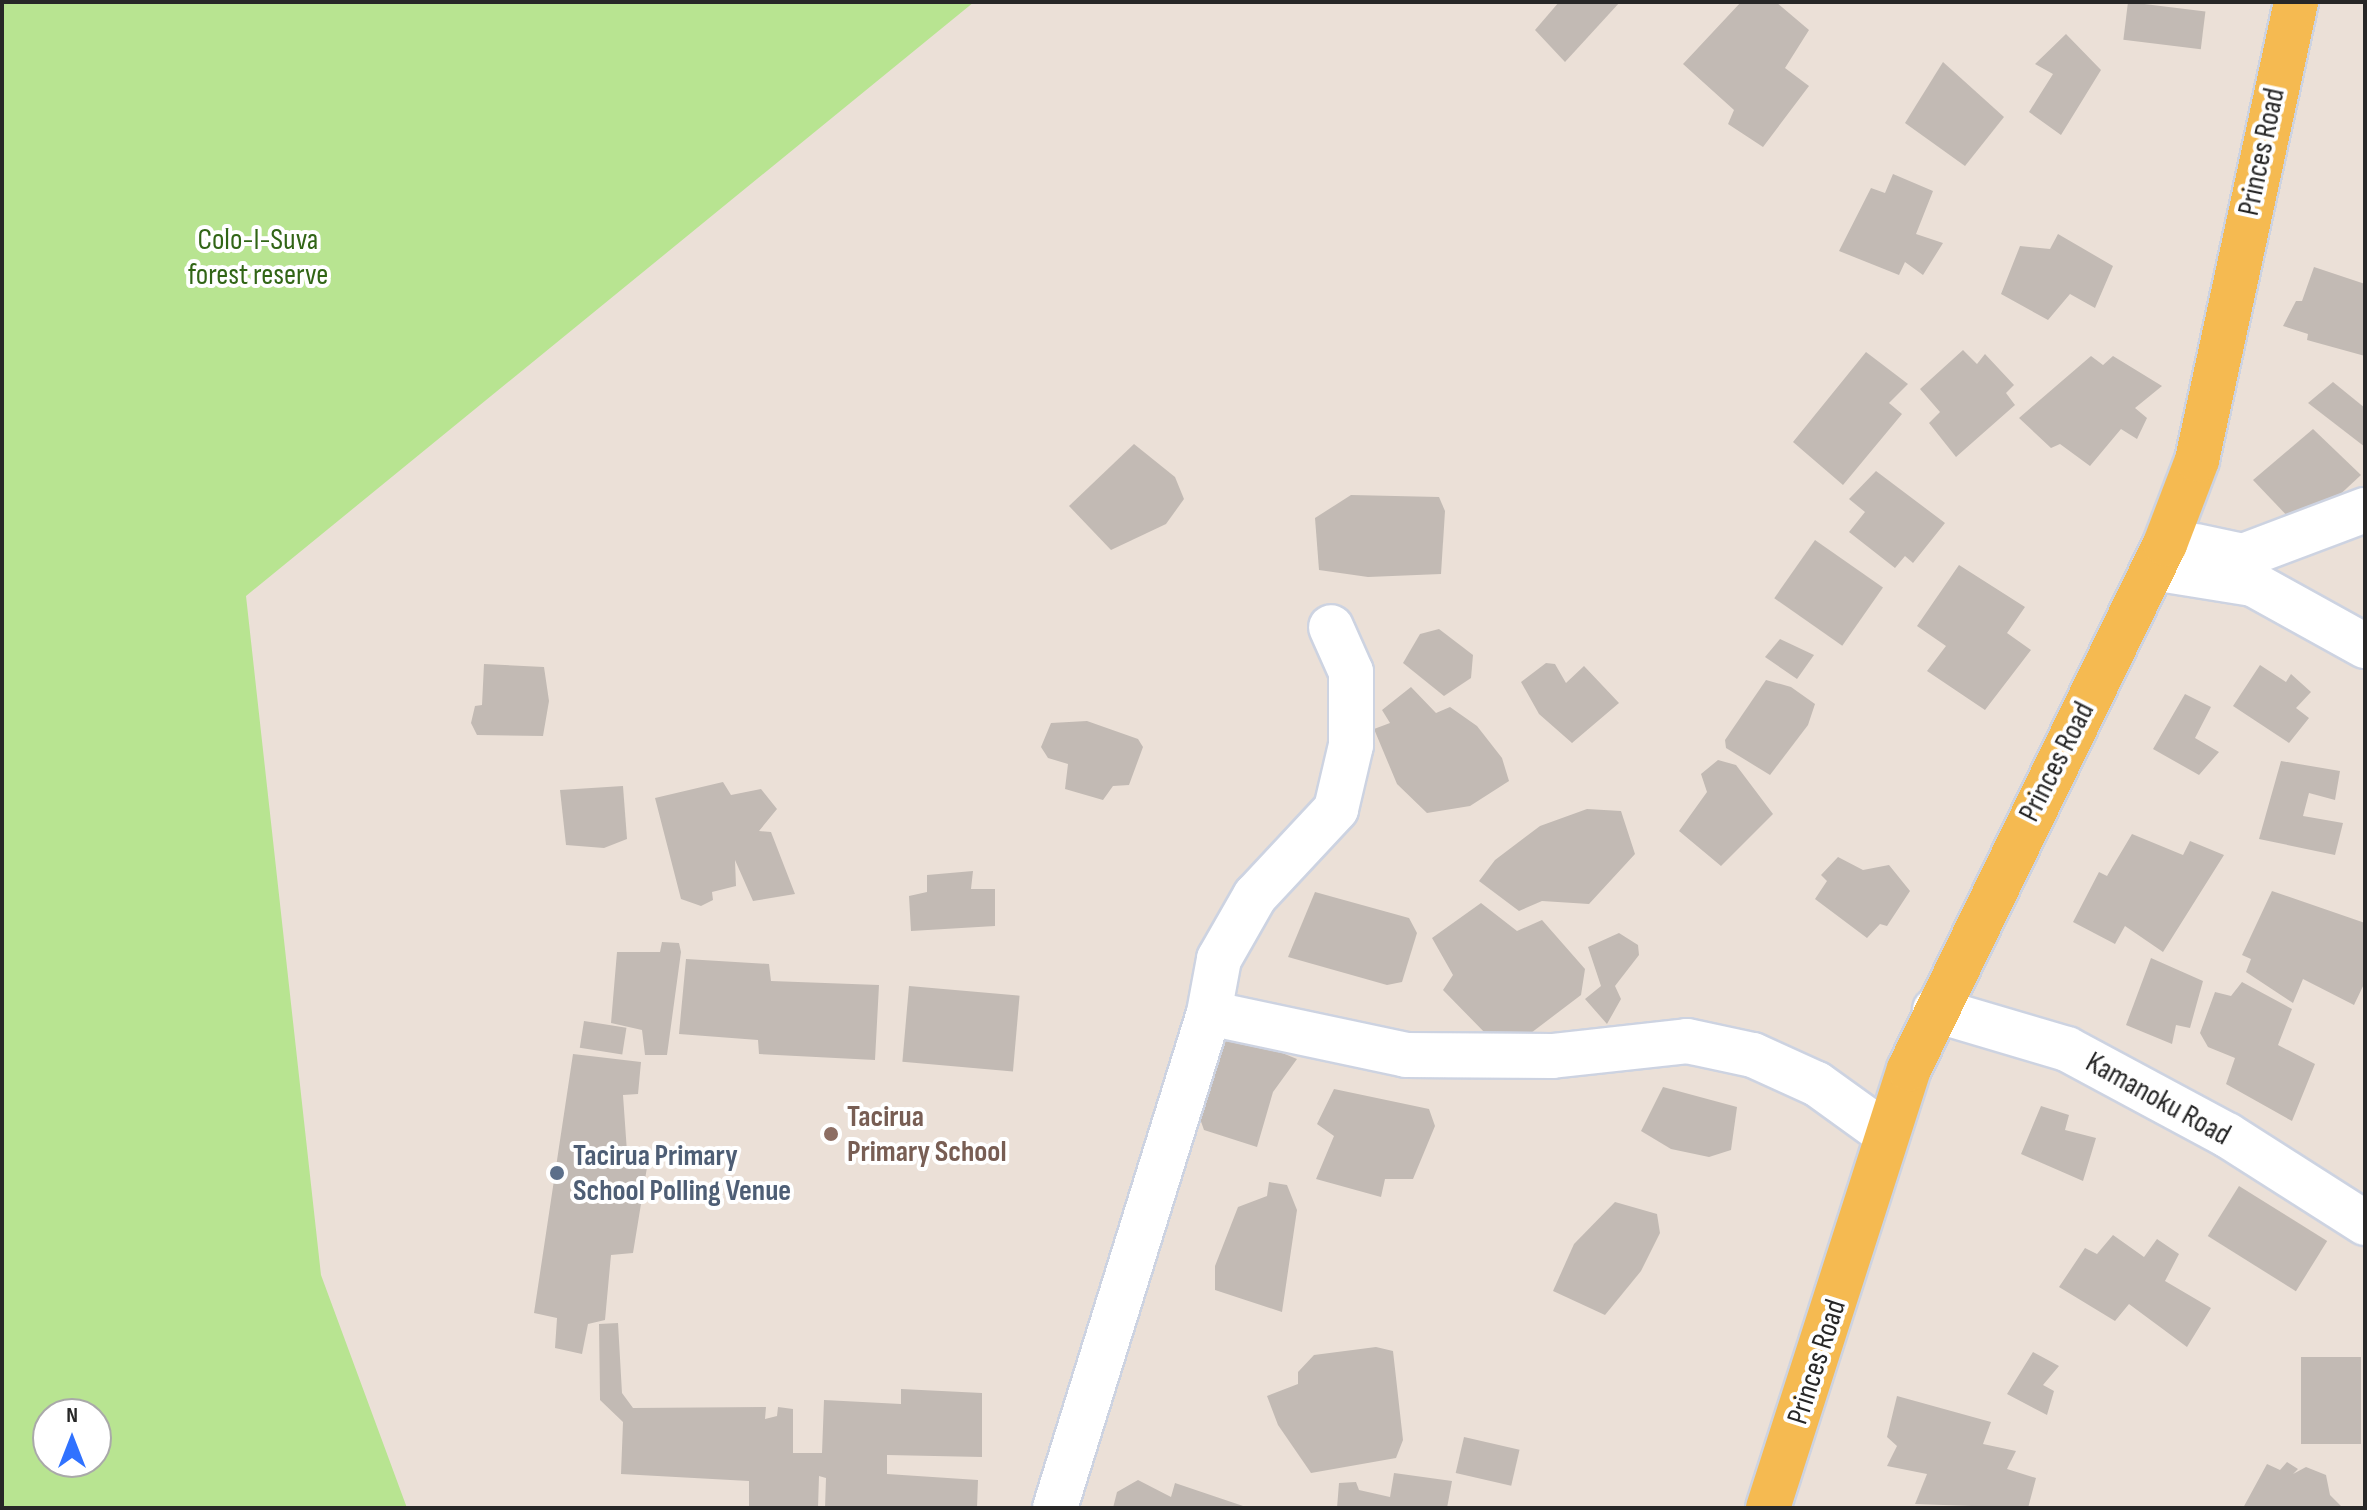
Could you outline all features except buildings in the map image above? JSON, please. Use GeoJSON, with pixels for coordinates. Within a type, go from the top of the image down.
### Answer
{"type":"FeatureCollection","features":[{"type":"Feature","properties":{"kind":"main road","name":"Princes Road"},"geometry":{"type":"LineString","coordinates":[[1768,1508],[1836,1310],[1885,1133],[1935,1010],[2159,556],[2197,460],[2294,3]]}},
{"type":"Feature","properties":{"kind":"street"},"geometry":{"type":"LineString","coordinates":[[2159,556],[2243,556],[2365,510]]}},
{"type":"Feature","properties":{"kind":"street"},"geometry":{"type":"LineString","coordinates":[[2159,556],[2253,584],[2365,646]]}},
{"type":"Feature","properties":{"kind":"street"},"geometry":{"type":"LineString","coordinates":[[1055,1508],[1209,1013],[1219,959],[1255,896],[1336,809],[1351,745],[1351,672],[1331,627]]}},
{"type":"Feature","properties":{"kind":"street","name":"Kamanoku Road"},"geometry":{"type":"LineString","coordinates":[[1935,1010],[2067,1049],[2227,1135],[2365,1223]]}},
{"type":"Feature","properties":{"kind":"street"},"geometry":{"type":"LineString","coordinates":[[1209,1013],[1406,1055],[1449,1058],[1552,1056],[1687,1041],[1753,1055],[1817,1084],[1885,1133]]}},
{"type":"Feature","properties":{"kind":"green space","name":"Colo-I-Suva forest reserve"},"geometry":{"type":"Polygon","coordinates":[[[2,2],[974,2],[246,596],[321,1275],[407,1508],[2,1508],[2,2]]]}},
{"type":"Feature","properties":{"kind":"place","name":"Tacirua Primary School"},"geometry":{"type":"Point","coordinates":[831,1134]}},
{"type":"Feature","properties":{"kind":"place","name":"Tacirua Primary School Polling Venue"},"geometry":{"type":"Point","coordinates":[557,1173]}}]}
